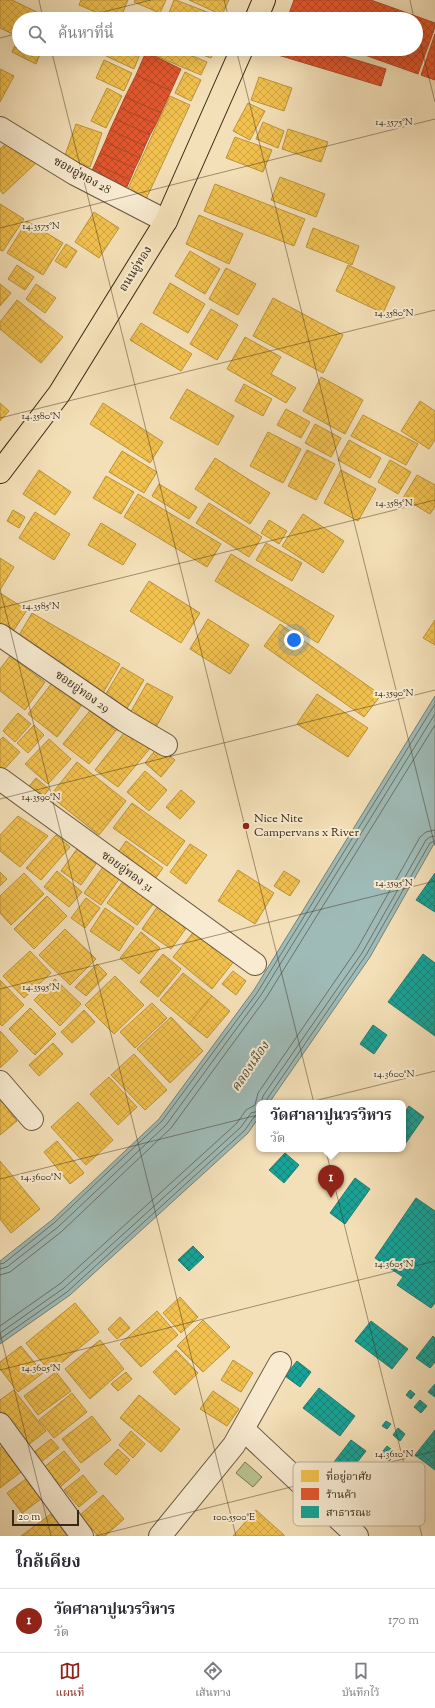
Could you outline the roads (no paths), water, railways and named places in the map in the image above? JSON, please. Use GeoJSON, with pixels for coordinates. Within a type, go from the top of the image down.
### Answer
{"type":"FeatureCollection","features":[{"type":"Feature","properties":{"kind":"main road"},"geometry":{"type":"LineString","coordinates":[[259,12],[264,0]]}},
{"type":"Feature","properties":{"kind":"main road","name":"ถนนอู่ทอง"},"geometry":{"type":"LineString","coordinates":[[0,472],[59,394],[166,221],[239,56]]}},
{"type":"Feature","properties":{"kind":"street","name":"ซอยอู่ทอง 28"},"geometry":{"type":"LineString","coordinates":[[0,128],[75,174],[166,221]]}},
{"type":"Feature","properties":{"kind":"street","name":"ซอยอู่ทอง 29"},"geometry":{"type":"LineString","coordinates":[[0,635],[124,721],[166,745]]}},
{"type":"Feature","properties":{"kind":"street","name":"ซอยอู่ทอง 31"},"geometry":{"type":"LineString","coordinates":[[0,779],[255,964]]}},
{"type":"Feature","properties":{"kind":"street"},"geometry":{"type":"LineString","coordinates":[[0,1082],[32,1119]]}},
{"type":"Feature","properties":{"kind":"street"},"geometry":{"type":"LineString","coordinates":[[160,1536],[214,1470],[244,1430],[280,1363]]}},
{"type":"Feature","properties":{"kind":"street"},"geometry":{"type":"LineString","coordinates":[[0,1424],[82,1536]]}},
{"type":"Feature","properties":{"kind":"street"},"geometry":{"type":"LineString","coordinates":[[244,1430],[293,1476]]}},
{"type":"Feature","properties":{"kind":"street"},"geometry":{"type":"LineString","coordinates":[[346,1526],[357,1536]]}},
{"type":"Feature","properties":{"kind":"water","name":"คลองเมือง"},"geometry":{"type":"Polygon","coordinates":[[[435,696],[435,842],[370,957],[271,1100],[256,1100],[256,1121],[248,1133],[70,1295],[0,1344],[0,1261],[52,1220],[159,1119],[254,990],[435,696]]]}},
{"type":"Feature","properties":{"kind":"place","name":"Nice Nite Campervans x River"},"geometry":{"type":"Point","coordinates":[246,826]}},
{"type":"Feature","properties":{"kind":"place","name":"วัดศาลาปูนวรวิหาร"},"geometry":{"type":"Point","coordinates":[331,1198]}}]}
